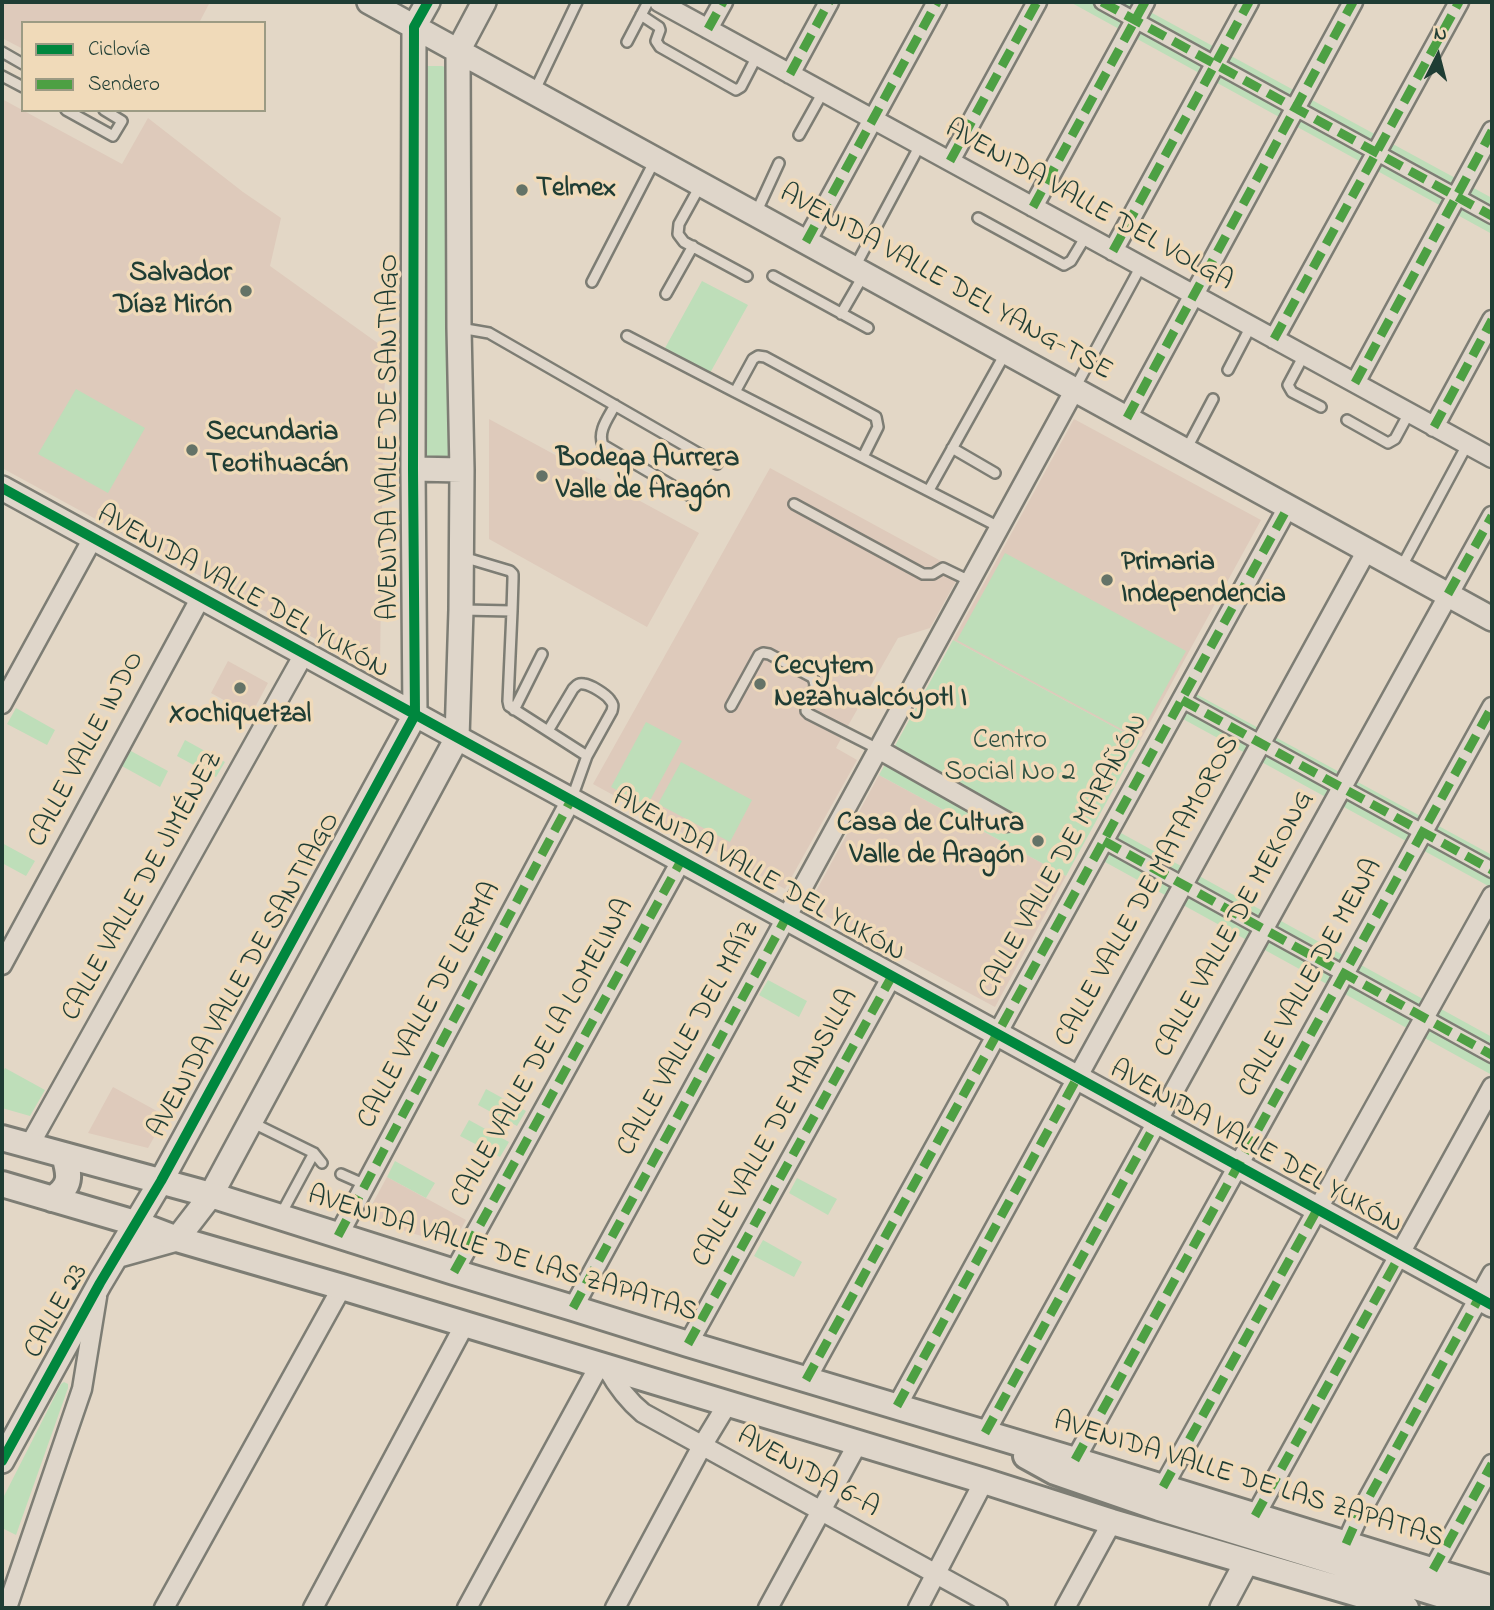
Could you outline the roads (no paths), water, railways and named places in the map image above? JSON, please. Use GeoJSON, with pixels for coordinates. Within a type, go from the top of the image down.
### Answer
{"type":"FeatureCollection","features":[{"type":"Feature","properties":{"kind":"main road","name":"AVENIDA VALLE DE LAS ZAPATAS"},"geometry":{"type":"LineString","coordinates":[[2,1138],[211,1195],[688,1345],[1075,1460],[1161,1498],[1484,1608]]}},
{"type":"Feature","properties":{"kind":"main road"},"geometry":{"type":"LineString","coordinates":[[52,1199],[67,1185],[69,1177],[64,1155]]}},
{"type":"Feature","properties":{"kind":"main road","name":"AVENIDA VALLE DE LAS ZAPATAS"},"geometry":{"type":"LineString","coordinates":[[2,1184],[1246,1563],[1406,1608]]}},
{"type":"Feature","properties":{"kind":"main road","name":"AVENIDA VALLE DE LAS ZAPATAS"},"geometry":{"type":"LineString","coordinates":[[985,1433],[1055,1472],[1161,1498],[1255,1516],[1492,1589]]}},
{"type":"Feature","properties":{"kind":"main road","name":"AVENIDA VALLE DE LAS ZAPATAS"},"geometry":{"type":"LineString","coordinates":[[984,1481],[1161,1498]]}},
{"type":"Feature","properties":{"kind":"street","name":"AVENIDA VALLE DEL YANG-TSE"},"geometry":{"type":"LineString","coordinates":[[369,2],[1492,618]]}},
{"type":"Feature","properties":{"kind":"street","name":"AVENIDA VALLE DE SANTIAGO"},"geometry":{"type":"LineString","coordinates":[[135,1223],[161,1181],[415,715],[414,27],[428,2]]}},
{"type":"Feature","properties":{"kind":"street"},"geometry":{"type":"LineString","coordinates":[[177,1239],[211,1195],[457,737],[462,470],[458,51],[484,2]]}},
{"type":"Feature","properties":{"kind":"street","name":"AVENIDA VALLE DEL VOLGA"},"geometry":{"type":"LineString","coordinates":[[659,2],[1492,458]]}},
{"type":"Feature","properties":{"kind":"street"},"geometry":{"type":"LineString","coordinates":[[708,29],[723,2]]}},
{"type":"Feature","properties":{"kind":"street"},"geometry":{"type":"LineString","coordinates":[[790,74],[829,2]]}},
{"type":"Feature","properties":{"kind":"street"},"geometry":{"type":"LineString","coordinates":[[806,242],[937,2]]}},
{"type":"Feature","properties":{"kind":"street"},"geometry":{"type":"LineString","coordinates":[[950,161],[1037,2]]}},
{"type":"Feature","properties":{"kind":"street"},"geometry":{"type":"LineString","coordinates":[[1101,2],[1492,216]]}},
{"type":"Feature","properties":{"kind":"street"},"geometry":{"type":"LineString","coordinates":[[1032,206],[1145,2]]}},
{"type":"Feature","properties":{"kind":"street"},"geometry":{"type":"LineString","coordinates":[[1113,251],[1249,2]]}},
{"type":"Feature","properties":{"kind":"street"},"geometry":{"type":"LineString","coordinates":[[1127,418],[1353,2]]}},
{"type":"Feature","properties":{"kind":"street"},"geometry":{"type":"LineString","coordinates":[[1274,339],[1460,2]]}},
{"type":"Feature","properties":{"kind":"street"},"geometry":{"type":"LineString","coordinates":[[1355,383],[1492,131]]}},
{"type":"Feature","properties":{"kind":"street"},"geometry":{"type":"LineString","coordinates":[[1434,427],[1492,320]]}},
{"type":"Feature","properties":{"kind":"street","name":"CALLE VALLE DEL MAÍZ"},"geometry":{"type":"LineString","coordinates":[[573,1308],[1074,389]]}},
{"type":"Feature","properties":{"kind":"street"},"geometry":{"type":"LineString","coordinates":[[413,469],[462,470]]}},
{"type":"Feature","properties":{"kind":"street","name":"AVENIDA VALLE DEL YUKÓN"},"geometry":{"type":"LineString","coordinates":[[2,488],[1485,1302]]}},
{"type":"Feature","properties":{"kind":"street","name":"CALLE VALLE DE MARAÑÓN"},"geometry":{"type":"LineString","coordinates":[[806,1380],[1288,507]]}},
{"type":"Feature","properties":{"kind":"street","name":"CALLE VALLE DE MEKONG"},"geometry":{"type":"LineString","coordinates":[[985,1433],[1492,516]]}},
{"type":"Feature","properties":{"kind":"street"},"geometry":{"type":"LineString","coordinates":[[2,704],[93,538]]}},
{"type":"Feature","properties":{"kind":"street","name":"CALLE VALLE DE MATAMOROS"},"geometry":{"type":"LineString","coordinates":[[897,1406],[1367,550]]}},
{"type":"Feature","properties":{"kind":"street","name":"CALLE VALLE INDO"},"geometry":{"type":"LineString","coordinates":[[2,965],[201,597]]}},
{"type":"Feature","properties":{"kind":"street","name":"CALLE VALLE DE JIMÉNEZ"},"geometry":{"type":"LineString","coordinates":[[29,1146],[304,654]]}},
{"type":"Feature","properties":{"kind":"street"},"geometry":{"type":"LineString","coordinates":[[1181,700],[1492,870]]}},
{"type":"Feature","properties":{"kind":"street","name":"CALLE VALLE DE MENA"},"geometry":{"type":"LineString","coordinates":[[1075,1460],[1492,707]]}},
{"type":"Feature","properties":{"kind":"street"},"geometry":{"type":"LineString","coordinates":[[878,749],[1007,822]]}},
{"type":"Feature","properties":{"kind":"street","name":"CALLE VALLE DE LERMA"},"geometry":{"type":"LineString","coordinates":[[338,1236],[571,800]]}},
{"type":"Feature","properties":{"kind":"street"},"geometry":{"type":"LineString","coordinates":[[1104,841],[1492,1055]]}},
{"type":"Feature","properties":{"kind":"street","name":"CALLE VALLE DE LA LOMELINA"},"geometry":{"type":"LineString","coordinates":[[454,1272],[681,861]]}},
{"type":"Feature","properties":{"kind":"street"},"geometry":{"type":"LineString","coordinates":[[1161,1498],[1492,896]]}},
{"type":"Feature","properties":{"kind":"street","name":"CALLE VALLE DE MANSILLA"},"geometry":{"type":"LineString","coordinates":[[688,1345],[892,976]]}},
{"type":"Feature","properties":{"kind":"street"},"geometry":{"type":"LineString","coordinates":[[1255,1516],[1492,1087]]}},
{"type":"Feature","properties":{"kind":"street","name":"CALLE 23"},"geometry":{"type":"LineString","coordinates":[[2,1461],[135,1223]]}},
{"type":"Feature","properties":{"kind":"street","name":"CALLE 23"},"geometry":{"type":"LineString","coordinates":[[116,1256],[177,1239]]}},
{"type":"Feature","properties":{"kind":"street"},"geometry":{"type":"LineString","coordinates":[[1346,1544],[1358,1517],[1485,1302],[1492,1273]]}},
{"type":"Feature","properties":{"kind":"street"},"geometry":{"type":"LineString","coordinates":[[6,1608],[82,1389],[100,1283]]}},
{"type":"Feature","properties":{"kind":"street"},"geometry":{"type":"LineString","coordinates":[[164,1608],[342,1287]]}},
{"type":"Feature","properties":{"kind":"street"},"geometry":{"type":"LineString","coordinates":[[313,1608],[465,1324]]}},
{"type":"Feature","properties":{"kind":"street"},"geometry":{"type":"LineString","coordinates":[[467,1608],[603,1367]]}},
{"type":"Feature","properties":{"kind":"street","name":"AVENIDA 6-A"},"geometry":{"type":"LineString","coordinates":[[603,1367],[617,1387],[643,1413],[998,1608]]}},
{"type":"Feature","properties":{"kind":"street"},"geometry":{"type":"LineString","coordinates":[[615,1608],[728,1403]]}},
{"type":"Feature","properties":{"kind":"street"},"geometry":{"type":"LineString","coordinates":[[768,1608],[858,1443]]}},
{"type":"Feature","properties":{"kind":"street"},"geometry":{"type":"LineString","coordinates":[[1433,1570],[1492,1464]]}},
{"type":"Feature","properties":{"kind":"street"},"geometry":{"type":"LineString","coordinates":[[918,1608],[984,1481]]}},
{"type":"Feature","properties":{"kind":"street"},"geometry":{"type":"LineString","coordinates":[[1065,1608],[1112,1522]]}},
{"type":"Feature","properties":{"kind":"street"},"geometry":{"type":"LineString","coordinates":[[1222,1608],[1246,1563]]}},
{"type":"Feature","properties":{"kind":"lane"},"geometry":{"type":"LineString","coordinates":[[534,92],[577,2]]}},
{"type":"Feature","properties":{"kind":"lane"},"geometry":{"type":"LineString","coordinates":[[627,42],[648,2]]}},
{"type":"Feature","properties":{"kind":"lane"},"geometry":{"type":"LineString","coordinates":[[641,15],[659,27],[656,41],[660,47],[738,90],[757,56]]}},
{"type":"Feature","properties":{"kind":"lane"},"geometry":{"type":"LineString","coordinates":[[2,52],[21,63]]}},
{"type":"Feature","properties":{"kind":"lane"},"geometry":{"type":"LineString","coordinates":[[2,76],[21,87]]}},
{"type":"Feature","properties":{"kind":"lane"},"geometry":{"type":"LineString","coordinates":[[799,135],[822,92]]}},
{"type":"Feature","properties":{"kind":"lane"},"geometry":{"type":"LineString","coordinates":[[70,112],[113,135],[122,121],[107,112]]}},
{"type":"Feature","properties":{"kind":"lane"},"geometry":{"type":"LineString","coordinates":[[841,314],[920,145]]}},
{"type":"Feature","properties":{"kind":"lane"},"geometry":{"type":"LineString","coordinates":[[592,282],[655,159]]}},
{"type":"Feature","properties":{"kind":"lane"},"geometry":{"type":"LineString","coordinates":[[755,214],[779,163]]}},
{"type":"Feature","properties":{"kind":"lane"},"geometry":{"type":"LineString","coordinates":[[701,184],[678,229],[680,238],[747,276]]}},
{"type":"Feature","properties":{"kind":"lane"},"geometry":{"type":"LineString","coordinates":[[978,218],[1064,265],[1071,261],[1086,236]]}},
{"type":"Feature","properties":{"kind":"lane"},"geometry":{"type":"LineString","coordinates":[[666,294],[693,246]]}},
{"type":"Feature","properties":{"kind":"lane"},"geometry":{"type":"LineString","coordinates":[[1074,389],[1141,266]]}},
{"type":"Feature","properties":{"kind":"lane"},"geometry":{"type":"LineString","coordinates":[[773,276],[868,328]]}},
{"type":"Feature","properties":{"kind":"lane"},"geometry":{"type":"LineString","coordinates":[[1228,370],[1251,326]]}},
{"type":"Feature","properties":{"kind":"lane"},"geometry":{"type":"LineString","coordinates":[[459,328],[489,333],[717,464]]}},
{"type":"Feature","properties":{"kind":"lane"},"geometry":{"type":"LineString","coordinates":[[627,336],[999,527]]}},
{"type":"Feature","properties":{"kind":"lane"},"geometry":{"type":"LineString","coordinates":[[929,490],[1006,352]]}},
{"type":"Feature","properties":{"kind":"lane"},"geometry":{"type":"LineString","coordinates":[[1304,355],[1289,381],[1290,389],[1321,407]]}},
{"type":"Feature","properties":{"kind":"lane"},"geometry":{"type":"LineString","coordinates":[[736,392],[753,359],[758,356],[765,357],[876,417],[878,427],[863,457]]}},
{"type":"Feature","properties":{"kind":"lane"},"geometry":{"type":"LineString","coordinates":[[1185,450],[1213,399]]}},
{"type":"Feature","properties":{"kind":"lane"},"geometry":{"type":"LineString","coordinates":[[615,405],[602,431],[603,445],[697,500]]}},
{"type":"Feature","properties":{"kind":"lane"},"geometry":{"type":"LineString","coordinates":[[1347,420],[1388,443],[1395,439],[1409,413]]}},
{"type":"Feature","properties":{"kind":"lane"},"geometry":{"type":"LineString","coordinates":[[1401,568],[1467,445]]}},
{"type":"Feature","properties":{"kind":"lane"},"geometry":{"type":"LineString","coordinates":[[952,448],[995,473]]}},
{"type":"Feature","properties":{"kind":"lane"},"geometry":{"type":"LineString","coordinates":[[794,504],[923,574],[943,568],[970,581]]}},
{"type":"Feature","properties":{"kind":"lane"},"geometry":{"type":"LineString","coordinates":[[461,557],[513,574],[509,706],[587,756]]}},
{"type":"Feature","properties":{"kind":"lane"},"geometry":{"type":"LineString","coordinates":[[461,610],[512,611]]}},
{"type":"Feature","properties":{"kind":"lane"},"geometry":{"type":"LineString","coordinates":[[514,710],[542,654]]}},
{"type":"Feature","properties":{"kind":"lane"},"geometry":{"type":"LineString","coordinates":[[731,706],[758,655],[769,654],[813,677],[816,687],[805,706],[809,714],[878,749]]}},
{"type":"Feature","properties":{"kind":"lane"},"geometry":{"type":"LineString","coordinates":[[548,732],[577,685],[587,685],[612,701],[612,711],[587,756],[571,800]]}},
{"type":"Feature","properties":{"kind":"lane"},"geometry":{"type":"LineString","coordinates":[[249,1121],[314,1153],[322,1163]]}},
{"type":"Feature","properties":{"kind":"lane"},"geometry":{"type":"LineString","coordinates":[[279,1217],[314,1153]]}},
{"type":"Feature","properties":{"kind":"lane"},"geometry":{"type":"LineString","coordinates":[[341,1174],[366,1185]]}},
{"type":"Feature","properties":{"kind":"place","name":"Telmex"},"geometry":{"type":"Point","coordinates":[522,190]}},
{"type":"Feature","properties":{"kind":"place","name":"Salvador Díaz Mirón"},"geometry":{"type":"Point","coordinates":[246,291]}},
{"type":"Feature","properties":{"kind":"place","name":"Secundaria Teotihuacán"},"geometry":{"type":"Point","coordinates":[192,450]}},
{"type":"Feature","properties":{"kind":"place","name":"Bodega Aurrera Valle de Aragón"},"geometry":{"type":"Point","coordinates":[542,476]}},
{"type":"Feature","properties":{"kind":"place","name":"Primaria Independencia"},"geometry":{"type":"Point","coordinates":[1107,580]}},
{"type":"Feature","properties":{"kind":"place","name":"Cecytem Nezahualcóyotl I"},"geometry":{"type":"Point","coordinates":[760,684]}},
{"type":"Feature","properties":{"kind":"place","name":"Xochiquetzal"},"geometry":{"type":"Point","coordinates":[240,688]}},
{"type":"Feature","properties":{"kind":"place","name":"Casa de Cultura Valle de Aragón"},"geometry":{"type":"Point","coordinates":[1038,841]}},
{"type":"Feature","properties":{"kind":"park label","name":"Centro Social No 2"},"geometry":{"type":"Point","coordinates":[1010,758]}}]}
